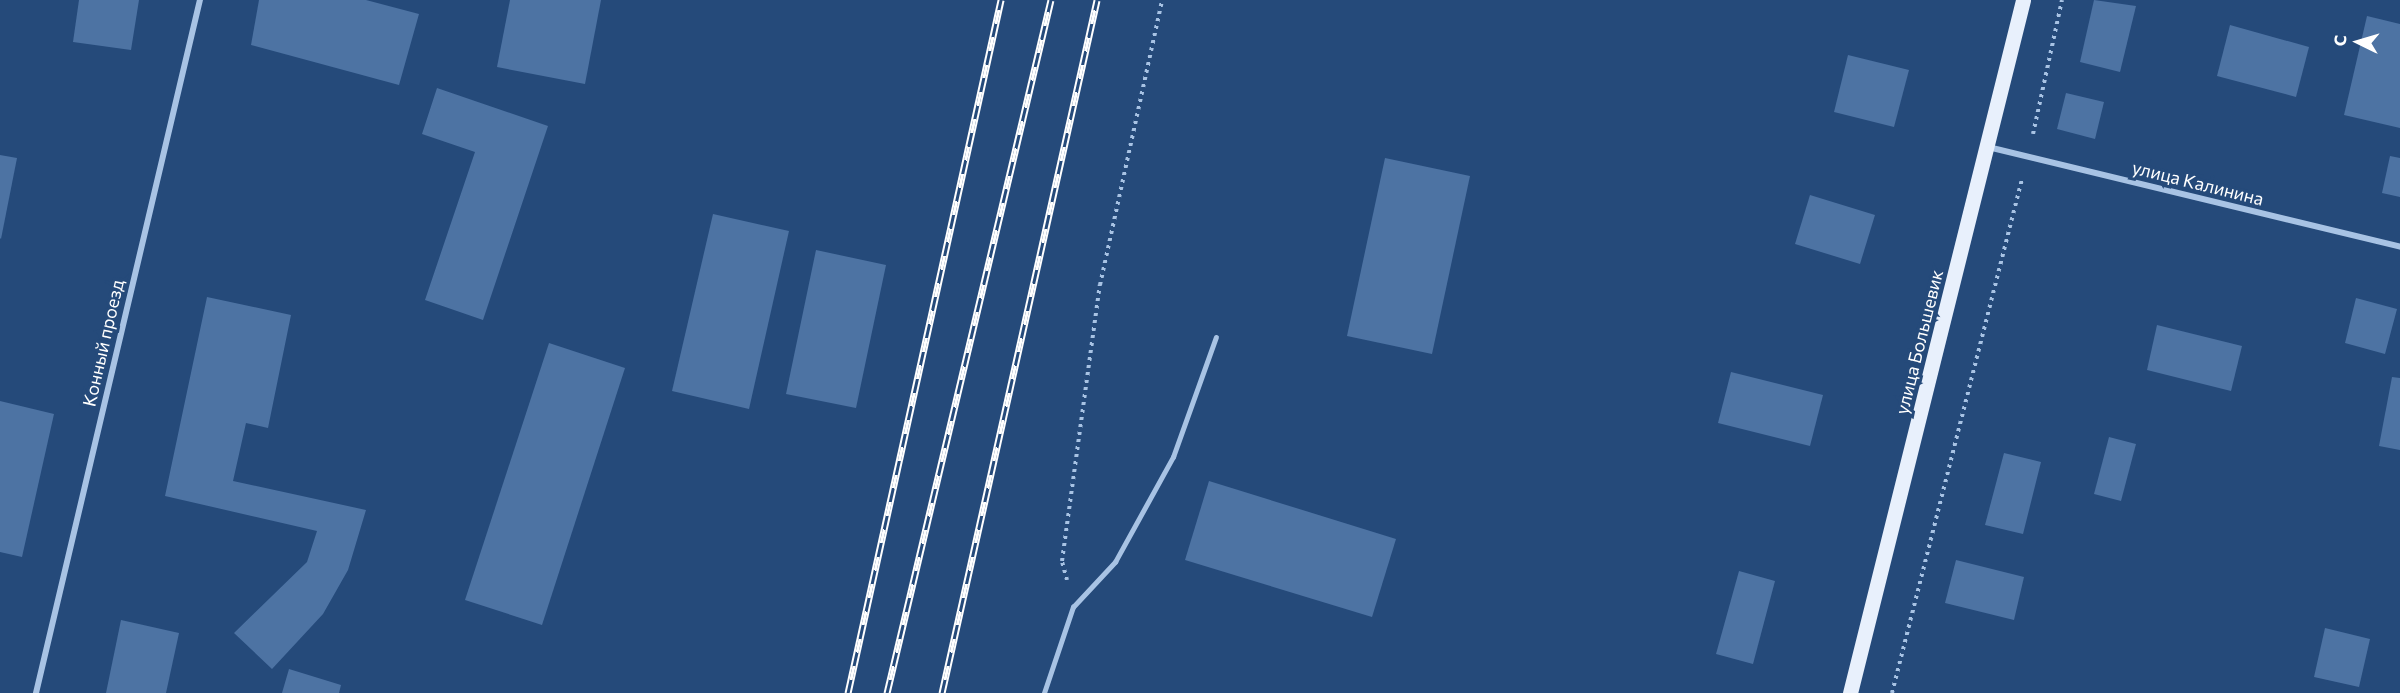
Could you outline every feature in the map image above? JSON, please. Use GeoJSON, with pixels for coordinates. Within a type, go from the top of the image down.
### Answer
{"type":"FeatureCollection","features":[{"type":"Feature","properties":{"kind":"main road","name":"улица Большевик"},"geometry":{"type":"LineString","coordinates":[[1850,693],[2023,0]]}},
{"type":"Feature","properties":{"kind":"street","name":"Конный проезд"},"geometry":{"type":"LineString","coordinates":[[36,693],[200,0]]}},
{"type":"Feature","properties":{"kind":"street","name":"улица Калинина"},"geometry":{"type":"LineString","coordinates":[[1988,147],[2400,247]]}},
{"type":"Feature","properties":{"kind":"lane"},"geometry":{"type":"LineString","coordinates":[[1044,693],[1073,607],[1115,562],[1173,457],[1216,338]]}},
{"type":"Feature","properties":{"kind":"path"},"geometry":{"type":"LineString","coordinates":[[1073,607],[1062,561],[1100,285],[1162,0]]}},
{"type":"Feature","properties":{"kind":"path"},"geometry":{"type":"LineString","coordinates":[[1892,693],[2028,157],[2062,0]]}},
{"type":"Feature","properties":{"kind":"building"},"geometry":{"type":"Polygon","coordinates":[[[79,0],[139,0],[131,50],[73,42],[79,0]]]}},
{"type":"Feature","properties":{"kind":"building"},"geometry":{"type":"Polygon","coordinates":[[[259,0],[366,0],[419,14],[399,85],[251,45],[259,0]]]}},
{"type":"Feature","properties":{"kind":"building"},"geometry":{"type":"Polygon","coordinates":[[[510,0],[601,0],[585,84],[497,67],[510,0]]]}},
{"type":"Feature","properties":{"kind":"building"},"geometry":{"type":"Polygon","coordinates":[[[2094,0],[2136,6],[2120,72],[2080,62],[2094,0]]]}},
{"type":"Feature","properties":{"kind":"building"},"geometry":{"type":"Polygon","coordinates":[[[2367,16],[2400,24],[2400,128],[2344,115],[2367,16]]]}},
{"type":"Feature","properties":{"kind":"building"},"geometry":{"type":"Polygon","coordinates":[[[2230,25],[2309,47],[2296,97],[2217,76],[2230,25]]]}},
{"type":"Feature","properties":{"kind":"building"},"geometry":{"type":"Polygon","coordinates":[[[1848,55],[1909,70],[1894,127],[1834,112],[1848,55]]]}},
{"type":"Feature","properties":{"kind":"building"},"geometry":{"type":"Polygon","coordinates":[[[437,88],[548,126],[483,320],[425,300],[475,152],[422,134],[437,88]]]}},
{"type":"Feature","properties":{"kind":"building"},"geometry":{"type":"Polygon","coordinates":[[[2066,93],[2104,102],[2095,139],[2057,129],[2066,93]]]}},
{"type":"Feature","properties":{"kind":"building"},"geometry":{"type":"Polygon","coordinates":[[[0,155],[17,158],[1,239],[0,238],[0,155]]]}},
{"type":"Feature","properties":{"kind":"building"},"geometry":{"type":"Polygon","coordinates":[[[2390,156],[2400,158],[2400,197],[2382,193],[2390,156]]]}},
{"type":"Feature","properties":{"kind":"building"},"geometry":{"type":"Polygon","coordinates":[[[1385,158],[1470,176],[1432,354],[1347,336],[1385,158]]]}},
{"type":"Feature","properties":{"kind":"building"},"geometry":{"type":"Polygon","coordinates":[[[1810,195],[1875,215],[1860,264],[1795,244],[1810,195]]]}},
{"type":"Feature","properties":{"kind":"building"},"geometry":{"type":"Polygon","coordinates":[[[713,214],[789,231],[749,409],[672,391],[713,214]]]}},
{"type":"Feature","properties":{"kind":"building"},"geometry":{"type":"Polygon","coordinates":[[[816,250],[886,265],[856,408],[786,394],[816,250]]]}},
{"type":"Feature","properties":{"kind":"building"},"geometry":{"type":"Polygon","coordinates":[[[207,297],[291,315],[268,428],[246,423],[233,481],[366,510],[348,570],[323,614],[272,669],[234,633],[307,562],[317,531],[165,496],[207,297]]]}},
{"type":"Feature","properties":{"kind":"building"},"geometry":{"type":"Polygon","coordinates":[[[2356,298],[2397,309],[2385,354],[2345,343],[2356,298]]]}},
{"type":"Feature","properties":{"kind":"building"},"geometry":{"type":"Polygon","coordinates":[[[2157,325],[2242,346],[2231,391],[2147,370],[2157,325]]]}},
{"type":"Feature","properties":{"kind":"building"},"geometry":{"type":"Polygon","coordinates":[[[549,343],[625,368],[542,625],[465,600],[549,343]]]}},
{"type":"Feature","properties":{"kind":"building"},"geometry":{"type":"Polygon","coordinates":[[[1731,372],[1823,395],[1810,446],[1718,423],[1731,372]]]}},
{"type":"Feature","properties":{"kind":"building"},"geometry":{"type":"Polygon","coordinates":[[[2392,377],[2400,378],[2400,450],[2379,446],[2392,377]]]}},
{"type":"Feature","properties":{"kind":"building"},"geometry":{"type":"Polygon","coordinates":[[[0,401],[54,414],[22,557],[0,552],[0,401]]]}},
{"type":"Feature","properties":{"kind":"building"},"geometry":{"type":"Polygon","coordinates":[[[2109,437],[2136,444],[2121,501],[2094,494],[2109,437]]]}},
{"type":"Feature","properties":{"kind":"building"},"geometry":{"type":"Polygon","coordinates":[[[2004,453],[2041,462],[2023,534],[1985,525],[2004,453]]]}},
{"type":"Feature","properties":{"kind":"building"},"geometry":{"type":"Polygon","coordinates":[[[1209,481],[1396,539],[1372,617],[1185,560],[1209,481]]]}},
{"type":"Feature","properties":{"kind":"building"},"geometry":{"type":"Polygon","coordinates":[[[1956,560],[2024,577],[2014,620],[1945,603],[1956,560]]]}},
{"type":"Feature","properties":{"kind":"building"},"geometry":{"type":"Polygon","coordinates":[[[1739,571],[1775,581],[1753,664],[1716,654],[1739,571]]]}},
{"type":"Feature","properties":{"kind":"building"},"geometry":{"type":"Polygon","coordinates":[[[121,620],[179,633],[166,693],[106,693],[121,620]]]}},
{"type":"Feature","properties":{"kind":"building"},"geometry":{"type":"Polygon","coordinates":[[[2325,628],[2370,639],[2359,687],[2314,677],[2325,628]]]}},
{"type":"Feature","properties":{"kind":"building"},"geometry":{"type":"Polygon","coordinates":[[[289,669],[341,685],[339,693],[282,693],[289,669]]]}},
{"type":"Feature","properties":{"kind":"railway"},"geometry":{"type":"LineString","coordinates":[[848,693],[1001,0]]}},
{"type":"Feature","properties":{"kind":"railway"},"geometry":{"type":"LineString","coordinates":[[887,693],[1051,0]]}},
{"type":"Feature","properties":{"kind":"railway"},"geometry":{"type":"LineString","coordinates":[[942,693],[1097,0]]}}]}
